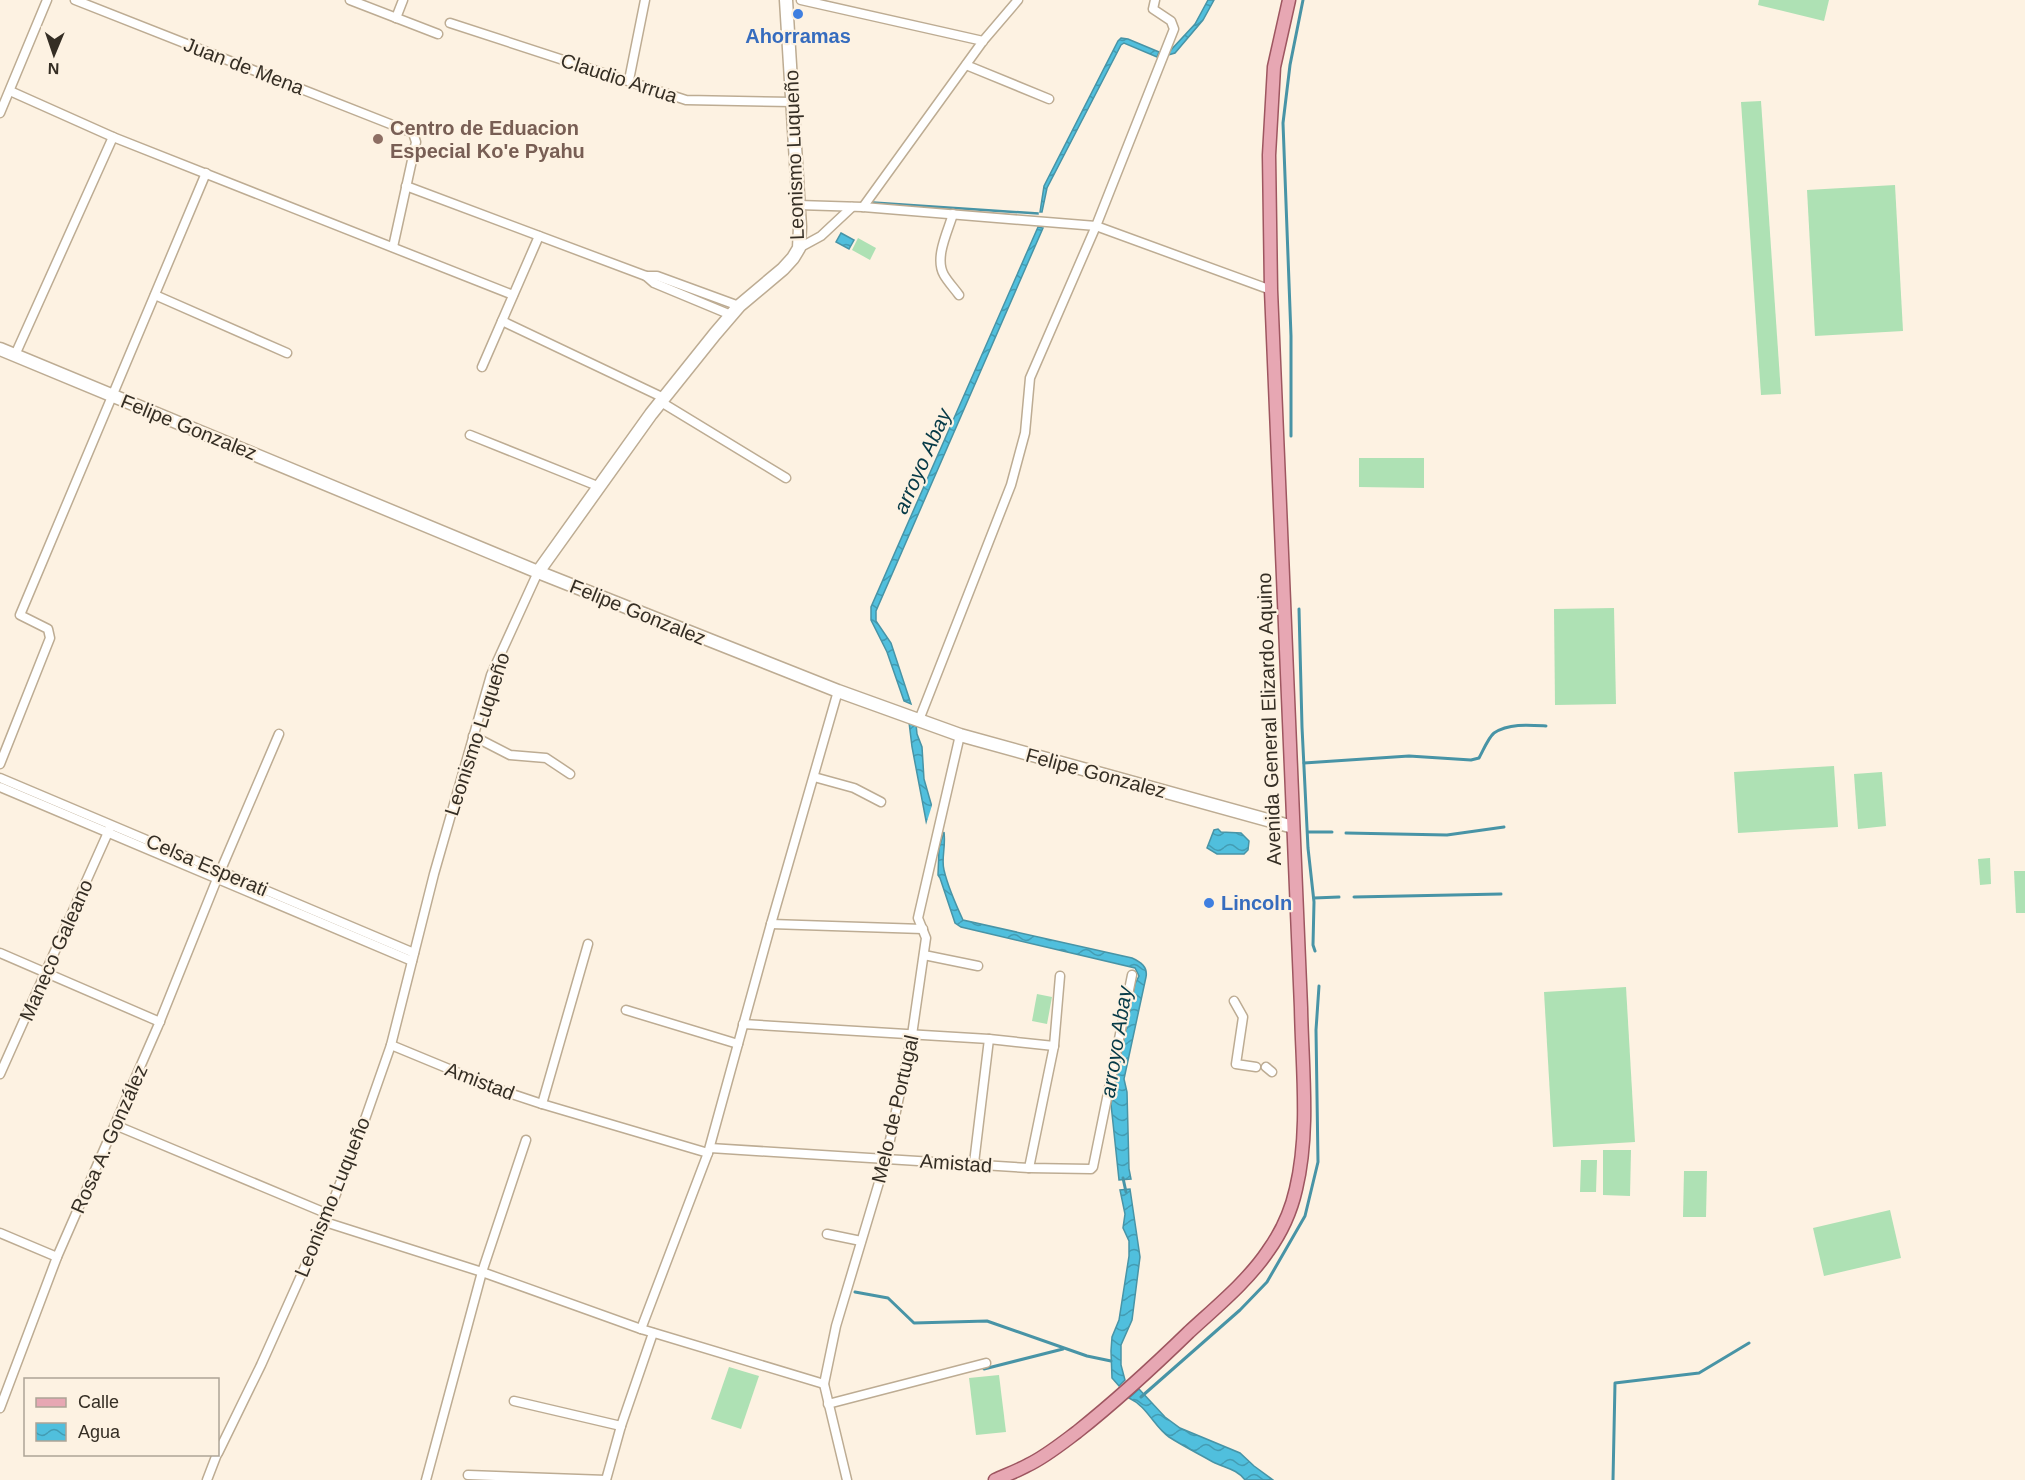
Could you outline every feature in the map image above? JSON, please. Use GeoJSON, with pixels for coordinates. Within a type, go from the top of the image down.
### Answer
{"type":"FeatureCollection","features":[{"type":"Feature","properties":{"kind":"main road","name":"Avenida General Elizardo Aquino"},"geometry":{"type":"LineString","coordinates":[[995,1480],[1029,1465],[1056,1448],[1136,1382],[1246,1278],[1268,1251],[1285,1222],[1296,1190],[1302,1158],[1304,1121],[1271,290],[1269,155],[1274,67],[1289,0]]}},
{"type":"Feature","properties":{"kind":"main road"},"geometry":{"type":"LineString","coordinates":[[1021,1480],[1029,1465]]}},
{"type":"Feature","properties":{"kind":"street"},"geometry":{"type":"LineString","coordinates":[[0,113],[47,0]]}},
{"type":"Feature","properties":{"kind":"street","name":"Juan de Mena"},"geometry":{"type":"LineString","coordinates":[[75,0],[413,133],[416,142],[406,186]]}},
{"type":"Feature","properties":{"kind":"street"},"geometry":{"type":"LineString","coordinates":[[350,0],[438,34]]}},
{"type":"Feature","properties":{"kind":"street"},"geometry":{"type":"LineString","coordinates":[[396,18],[403,0]]}},
{"type":"Feature","properties":{"kind":"street"},"geometry":{"type":"LineString","coordinates":[[629,80],[645,0]]}},
{"type":"Feature","properties":{"kind":"street","name":"Leonismo Luqueño"},"geometry":{"type":"LineString","coordinates":[[219,1450],[261,1365],[326,1218],[364,1122],[391,1045],[437,862],[491,675],[538,572],[662,400],[735,310],[783,269],[799,248],[786,0]]}},
{"type":"Feature","properties":{"kind":"street"},"geometry":{"type":"LineString","coordinates":[[801,0],[983,41]]}},
{"type":"Feature","properties":{"kind":"street"},"geometry":{"type":"LineString","coordinates":[[863,207],[983,41],[1018,0]]}},
{"type":"Feature","properties":{"kind":"street"},"geometry":{"type":"LineString","coordinates":[[919,720],[1011,484],[1024,433],[1030,378],[1096,226],[1174,29],[1171,21],[1153,9],[1155,0]]}},
{"type":"Feature","properties":{"kind":"street","name":"Claudio Arrua"},"geometry":{"type":"LineString","coordinates":[[450,23],[686,99],[793,102]]}},
{"type":"Feature","properties":{"kind":"street"},"geometry":{"type":"LineString","coordinates":[[966,65],[1049,99]]}},
{"type":"Feature","properties":{"kind":"street"},"geometry":{"type":"LineString","coordinates":[[10,91],[113,136],[513,295]]}},
{"type":"Feature","properties":{"kind":"street"},"geometry":{"type":"LineString","coordinates":[[15,355],[113,136]]}},
{"type":"Feature","properties":{"kind":"street"},"geometry":{"type":"LineString","coordinates":[[0,764],[50,636],[48,629],[20,615],[206,173]]}},
{"type":"Feature","properties":{"kind":"street"},"geometry":{"type":"LineString","coordinates":[[393,247],[406,186],[646,276],[654,282],[735,310]]}},
{"type":"Feature","properties":{"kind":"street"},"geometry":{"type":"LineString","coordinates":[[798,205],[863,207],[1096,226],[1271,290]]}},
{"type":"Feature","properties":{"kind":"street"},"geometry":{"type":"LineString","coordinates":[[799,248],[821,236],[852,207]]}},
{"type":"Feature","properties":{"kind":"street"},"geometry":{"type":"LineString","coordinates":[[953,214],[940,265],[944,275],[959,295]]}},
{"type":"Feature","properties":{"kind":"street"},"geometry":{"type":"LineString","coordinates":[[482,367],[539,236]]}},
{"type":"Feature","properties":{"kind":"street"},"geometry":{"type":"LineString","coordinates":[[155,295],[286,354]]}},
{"type":"Feature","properties":{"kind":"street"},"geometry":{"type":"LineString","coordinates":[[502,321],[662,400],[786,478]]}},
{"type":"Feature","properties":{"kind":"street","name":"Felipe Gonzalez"},"geometry":{"type":"LineString","coordinates":[[0,349],[538,572],[838,691],[960,735],[1293,827]]}},
{"type":"Feature","properties":{"kind":"street"},"geometry":{"type":"LineString","coordinates":[[470,435],[600,487]]}},
{"type":"Feature","properties":{"kind":"street"},"geometry":{"type":"LineString","coordinates":[[641,1329],[709,1150],[838,691]]}},
{"type":"Feature","properties":{"kind":"street","name":"Rosa A. González"},"geometry":{"type":"LineString","coordinates":[[0,1408],[57,1257],[160,1022],[279,734]]}},
{"type":"Feature","properties":{"kind":"street","name":"Melo de Portugal"},"geometry":{"type":"LineString","coordinates":[[847,1480],[824,1384],[836,1326],[886,1159],[912,1035],[926,938],[918,918],[960,735]]}},
{"type":"Feature","properties":{"kind":"street"},"geometry":{"type":"LineString","coordinates":[[473,736],[510,755],[546,758],[570,774]]}},
{"type":"Feature","properties":{"kind":"street"},"geometry":{"type":"LineString","coordinates":[[813,777],[854,788],[881,802]]}},
{"type":"Feature","properties":{"kind":"street","name":"Celsa Esperati"},"geometry":{"type":"LineString","coordinates":[[0,778],[109,829]]}},
{"type":"Feature","properties":{"kind":"street","name":"Celsa Esperati"},"geometry":{"type":"LineString","coordinates":[[0,787],[109,829],[413,957]]}},
{"type":"Feature","properties":{"kind":"street","name":"Maneco Galeano"},"geometry":{"type":"LineString","coordinates":[[0,1074],[109,829]]}},
{"type":"Feature","properties":{"kind":"street"},"geometry":{"type":"LineString","coordinates":[[771,924],[923,928]]}},
{"type":"Feature","properties":{"kind":"street"},"geometry":{"type":"LineString","coordinates":[[542,1104],[588,944]]}},
{"type":"Feature","properties":{"kind":"street"},"geometry":{"type":"LineString","coordinates":[[0,953],[160,1022]]}},
{"type":"Feature","properties":{"kind":"street"},"geometry":{"type":"LineString","coordinates":[[924,955],[978,966]]}},
{"type":"Feature","properties":{"kind":"street","name":"Amistad"},"geometry":{"type":"LineString","coordinates":[[391,1045],[500,1090],[542,1104],[709,1150],[974,1163],[1029,1168],[1088,1169],[1093,1167],[1132,975]]}},
{"type":"Feature","properties":{"kind":"street"},"geometry":{"type":"LineString","coordinates":[[1029,1168],[1054,1046],[1060,976]]}},
{"type":"Feature","properties":{"kind":"street"},"geometry":{"type":"LineString","coordinates":[[1234,1002],[1243,1017],[1238,1050],[1259,1068]]}},
{"type":"Feature","properties":{"kind":"street"},"geometry":{"type":"LineString","coordinates":[[626,1010],[738,1044]]}},
{"type":"Feature","properties":{"kind":"street"},"geometry":{"type":"LineString","coordinates":[[743,1024],[989,1039],[1054,1046]]}},
{"type":"Feature","properties":{"kind":"street"},"geometry":{"type":"LineString","coordinates":[[974,1163],[989,1039]]}},
{"type":"Feature","properties":{"kind":"street"},"geometry":{"type":"LineString","coordinates":[[115,1125],[326,1218],[641,1329],[824,1384]]}},
{"type":"Feature","properties":{"kind":"street"},"geometry":{"type":"LineString","coordinates":[[426,1480],[482,1272],[526,1140]]}},
{"type":"Feature","properties":{"kind":"street"},"geometry":{"type":"LineString","coordinates":[[0,1233],[57,1257]]}},
{"type":"Feature","properties":{"kind":"street"},"geometry":{"type":"LineString","coordinates":[[826,1234],[861,1241]]}},
{"type":"Feature","properties":{"kind":"street"},"geometry":{"type":"LineString","coordinates":[[468,1475],[606,1480],[621,1426],[653,1333]]}},
{"type":"Feature","properties":{"kind":"street"},"geometry":{"type":"LineString","coordinates":[[828,1404],[986,1363]]}},
{"type":"Feature","properties":{"kind":"street"},"geometry":{"type":"LineString","coordinates":[[514,1401],[621,1426]]}},
{"type":"Feature","properties":{"kind":"street","name":"Leonismo Luqueño"},"geometry":{"type":"LineString","coordinates":[[207,1480],[216,1456]]}},
{"type":"Feature","properties":{"kind":"green space"},"geometry":{"type":"Polygon","coordinates":[[[1759,0],[1829,0],[1824,21],[1758,5],[1759,0]]]}},
{"type":"Feature","properties":{"kind":"green space"},"geometry":{"type":"Polygon","coordinates":[[[1761,101],[1781,394],[1761,395],[1741,102],[1761,101]]]}},
{"type":"Feature","properties":{"kind":"green space"},"geometry":{"type":"Polygon","coordinates":[[[1895,185],[1903,331],[1815,336],[1807,190],[1895,185]]]}},
{"type":"Feature","properties":{"kind":"green space"},"geometry":{"type":"Polygon","coordinates":[[[858,238],[876,248],[870,260],[852,250],[858,238]]]}},
{"type":"Feature","properties":{"kind":"green space"},"geometry":{"type":"Polygon","coordinates":[[[1359,458],[1424,458],[1424,488],[1359,487],[1359,458]]]}},
{"type":"Feature","properties":{"kind":"green space"},"geometry":{"type":"Polygon","coordinates":[[[1614,608],[1616,704],[1555,705],[1554,609],[1614,608]]]}},
{"type":"Feature","properties":{"kind":"green space"},"geometry":{"type":"Polygon","coordinates":[[[1834,766],[1838,827],[1738,833],[1734,772],[1834,766]]]}},
{"type":"Feature","properties":{"kind":"green space"},"geometry":{"type":"Polygon","coordinates":[[[1882,772],[1886,826],[1858,829],[1854,774],[1882,772]]]}},
{"type":"Feature","properties":{"kind":"green space"},"geometry":{"type":"Polygon","coordinates":[[[1990,858],[1991,884],[1980,885],[1978,859],[1990,858]]]}},
{"type":"Feature","properties":{"kind":"green space"},"geometry":{"type":"Polygon","coordinates":[[[2014,871],[2025,871],[2025,913],[2016,913],[2014,871]]]}},
{"type":"Feature","properties":{"kind":"green space"},"geometry":{"type":"Polygon","coordinates":[[[1626,987],[1635,1142],[1553,1147],[1544,992],[1626,987]]]}},
{"type":"Feature","properties":{"kind":"green space"},"geometry":{"type":"Polygon","coordinates":[[[1037,994],[1052,997],[1047,1024],[1032,1021],[1037,994]]]}},
{"type":"Feature","properties":{"kind":"green space"},"geometry":{"type":"Polygon","coordinates":[[[1603,1150],[1631,1150],[1630,1196],[1603,1195],[1603,1150]]]}},
{"type":"Feature","properties":{"kind":"green space"},"geometry":{"type":"Polygon","coordinates":[[[1581,1160],[1597,1160],[1596,1192],[1580,1192],[1581,1160]]]}},
{"type":"Feature","properties":{"kind":"green space"},"geometry":{"type":"Polygon","coordinates":[[[1684,1171],[1707,1171],[1706,1217],[1683,1217],[1684,1171]]]}},
{"type":"Feature","properties":{"kind":"green space"},"geometry":{"type":"Polygon","coordinates":[[[1890,1210],[1901,1258],[1824,1276],[1813,1228],[1890,1210]]]}},
{"type":"Feature","properties":{"kind":"green space"},"geometry":{"type":"Polygon","coordinates":[[[729,1367],[759,1376],[741,1429],[711,1419],[729,1367]]]}},
{"type":"Feature","properties":{"kind":"green space"},"geometry":{"type":"Polygon","coordinates":[[[999,1375],[1006,1432],[976,1435],[969,1378],[999,1375]]]}},
{"type":"Feature","properties":{"kind":"water"},"geometry":{"type":"Polygon","coordinates":[[[1208,0],[1214,0],[1203,20],[1175,53],[1168,55],[1195,24],[1208,0]]]}},
{"type":"Feature","properties":{"kind":"water"},"geometry":{"type":"Polygon","coordinates":[[[1121,38],[1159,52],[1157,57],[1124,43],[1121,45],[1047,188],[1042,212],[1040,212],[1044,186],[1121,38]]]}},
{"type":"Feature","properties":{"kind":"water"},"geometry":{"type":"Polygon","coordinates":[[[872,203],[1038,213],[1038,214],[872,203]]]}},
{"type":"Feature","properties":{"kind":"water"},"geometry":{"type":"Polygon","coordinates":[[[1038,227],[1043,228],[876,611],[876,621],[891,643],[911,704],[904,701],[887,652],[871,620],[871,607],[1038,227]]]}},
{"type":"Feature","properties":{"kind":"water"},"geometry":{"type":"Polygon","coordinates":[[[841,233],[854,240],[849,249],[836,242],[841,233]]]}},
{"type":"Feature","properties":{"kind":"water"},"geometry":{"type":"Polygon","coordinates":[[[909,722],[916,724],[922,747],[924,779],[934,814],[927,826],[912,747],[909,722]]]}},
{"type":"Feature","properties":{"kind":"water"},"geometry":{"type":"Polygon","coordinates":[[[1218,829],[1221,832],[1241,833],[1249,841],[1248,850],[1244,854],[1217,854],[1207,848],[1214,830],[1218,829]]]}},
{"type":"Feature","properties":{"kind":"water"},"geometry":{"type":"Polygon","coordinates":[[[944,832],[944,870],[963,920],[1132,958],[1145,968],[1146,977],[1124,1079],[1127,1092],[1131,1179],[1119,1180],[1111,1104],[1135,984],[1139,976],[1135,968],[961,927],[955,923],[938,875],[939,848],[944,832]]]}},
{"type":"Feature","properties":{"kind":"water"},"geometry":{"type":"Polygon","coordinates":[[[1130,1189],[1140,1257],[1132,1320],[1121,1345],[1121,1365],[1125,1380],[1119,1386],[1112,1378],[1111,1351],[1112,1337],[1119,1320],[1129,1256],[1129,1241],[1123,1228],[1125,1214],[1120,1190],[1130,1189]]]}},
{"type":"Feature","properties":{"kind":"water"},"geometry":{"type":"Polygon","coordinates":[[[1139,1389],[1165,1417],[1180,1428],[1240,1453],[1273,1480],[1245,1480],[1235,1471],[1213,1462],[1169,1437],[1141,1406],[1129,1398],[1139,1389]]]}},
{"type":"Feature","properties":{"kind":"pier"},"geometry":{"type":"Polygon","coordinates":[[[933,802],[937,814],[932,830],[929,832],[925,828],[933,802]]]}},
{"type":"Feature","properties":{"kind":"waterway"},"geometry":{"type":"LineString","coordinates":[[1291,436],[1291,336],[1283,123],[1290,65],[1303,0]]}},
{"type":"Feature","properties":{"kind":"waterway"},"geometry":{"type":"LineString","coordinates":[[1299,609],[1302,727],[1308,848],[1314,902],[1313,945],[1315,951]]}},
{"type":"Feature","properties":{"kind":"waterway"},"geometry":{"type":"LineString","coordinates":[[1304,763],[1409,756],[1471,760],[1479,758],[1490,738],[1500,730],[1520,725],[1546,726]]}},
{"type":"Feature","properties":{"kind":"waterway"},"geometry":{"type":"LineString","coordinates":[[1346,833],[1447,835],[1504,827]]}},
{"type":"Feature","properties":{"kind":"waterway"},"geometry":{"type":"LineString","coordinates":[[1308,832],[1332,832]]}},
{"type":"Feature","properties":{"kind":"waterway"},"geometry":{"type":"LineString","coordinates":[[1354,897],[1501,894]]}},
{"type":"Feature","properties":{"kind":"waterway"},"geometry":{"type":"LineString","coordinates":[[1314,898],[1339,897]]}},
{"type":"Feature","properties":{"kind":"waterway"},"geometry":{"type":"LineString","coordinates":[[1141,1397],[1240,1310],[1267,1282],[1305,1216],[1318,1162],[1316,1030],[1319,986]]}},
{"type":"Feature","properties":{"kind":"waterway","name":"arroyo Abay"},"geometry":{"type":"LineString","coordinates":[[1123,1178],[1126,1192]]}},
{"type":"Feature","properties":{"kind":"waterway"},"geometry":{"type":"LineString","coordinates":[[855,1292],[888,1298],[914,1323],[987,1321],[1087,1356],[1111,1361]]}},
{"type":"Feature","properties":{"kind":"waterway"},"geometry":{"type":"LineString","coordinates":[[1613,1480],[1615,1383],[1699,1373],[1749,1343]]}},
{"type":"Feature","properties":{"kind":"waterway"},"geometry":{"type":"LineString","coordinates":[[984,1369],[1063,1349]]}},
{"type":"Feature","properties":{"kind":"place","name":"Ahorramas"},"geometry":{"type":"Point","coordinates":[798,14]}},
{"type":"Feature","properties":{"kind":"place","name":"Centro de Eduacion Especial Ko'e Pyahu"},"geometry":{"type":"Point","coordinates":[378,139]}},
{"type":"Feature","properties":{"kind":"place","name":"Lincoln"},"geometry":{"type":"Point","coordinates":[1209,903]}}]}
